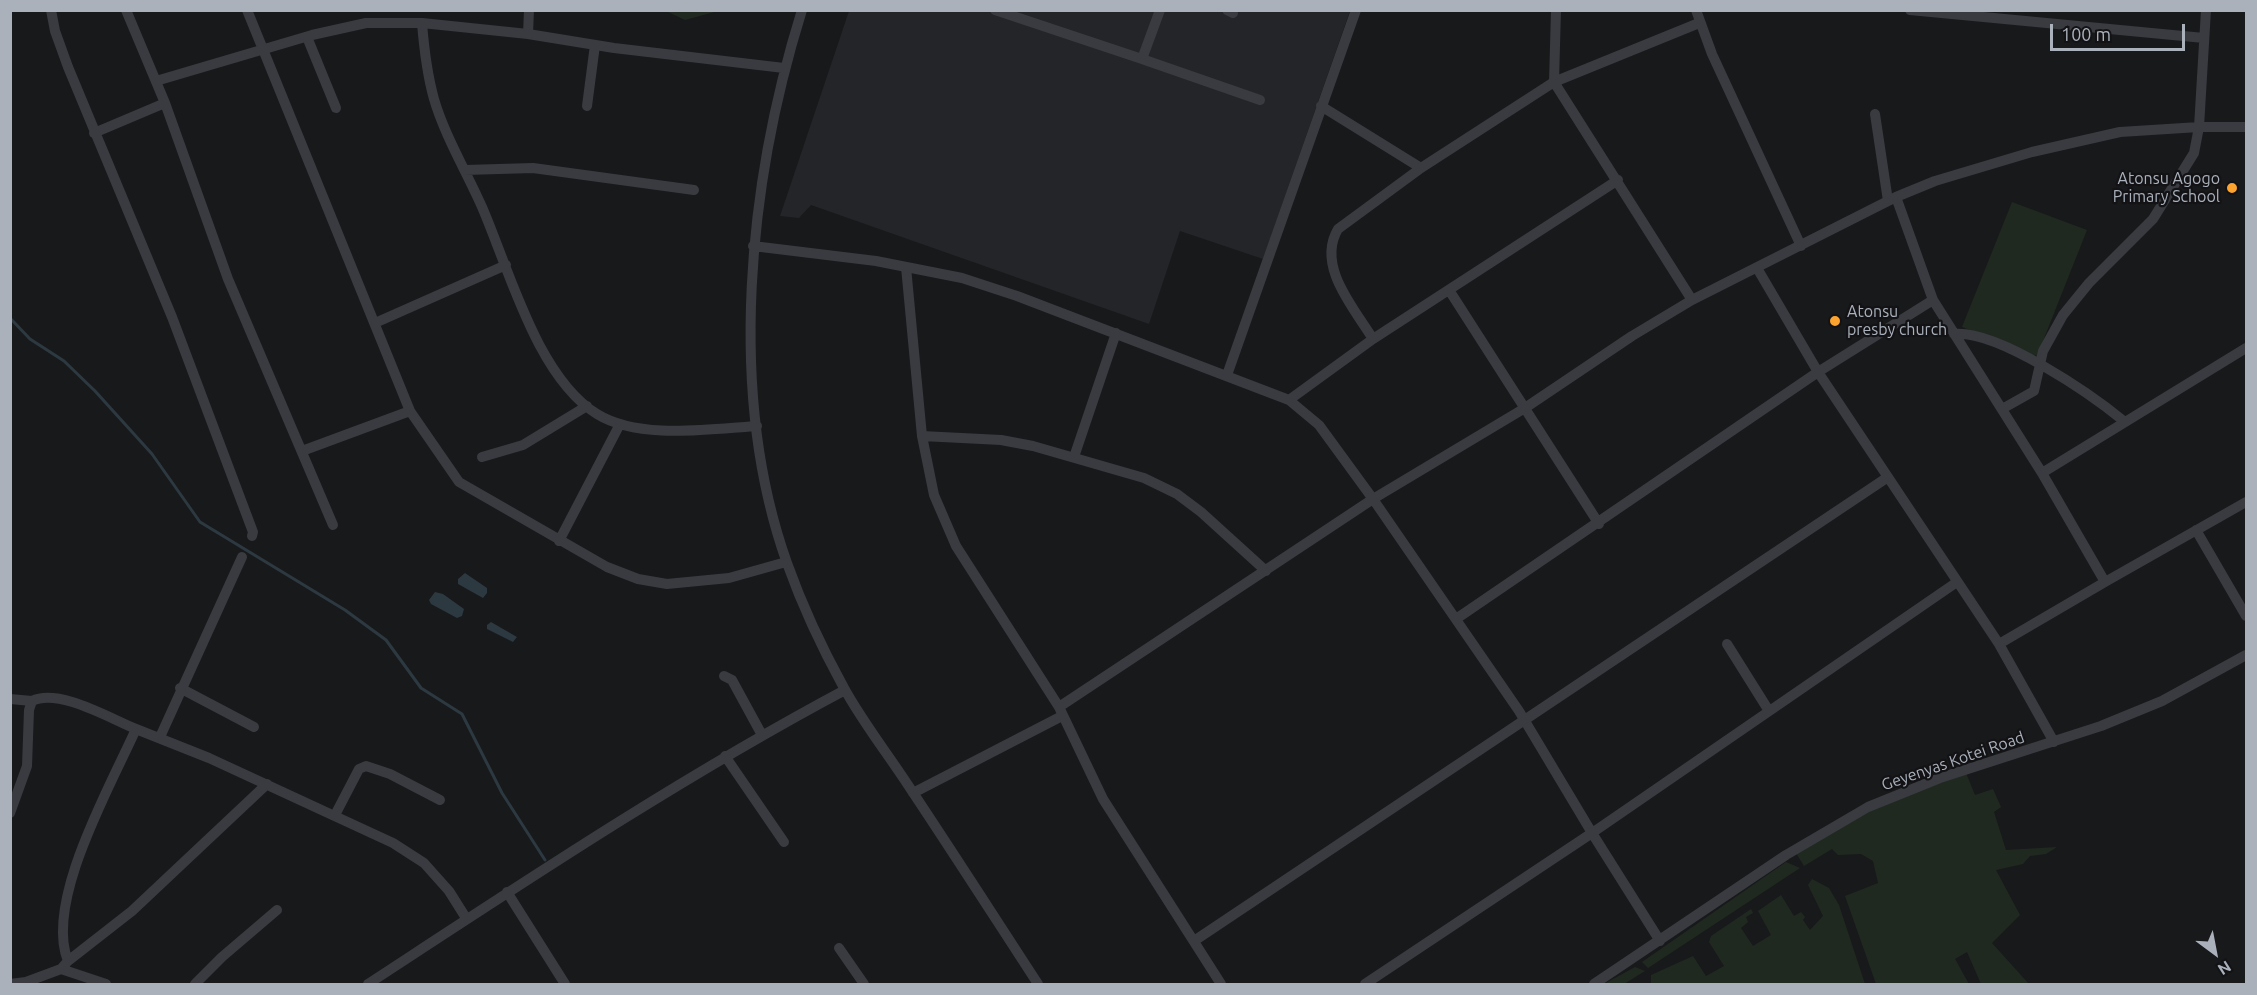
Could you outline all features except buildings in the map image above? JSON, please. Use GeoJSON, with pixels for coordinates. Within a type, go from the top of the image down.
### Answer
{"type":"FeatureCollection","features":[{"type":"Feature","properties":{"kind":"street"},"geometry":{"type":"LineString","coordinates":[[51,10],[55,31],[94,133],[172,316],[253,532],[252,536]]}},
{"type":"Feature","properties":{"kind":"street"},"geometry":{"type":"LineString","coordinates":[[126,10],[165,103],[228,279],[333,525]]}},
{"type":"Feature","properties":{"kind":"street"},"geometry":{"type":"LineString","coordinates":[[247,10],[410,411],[459,482],[607,567],[638,579],[667,584],[729,578],[786,562]]}},
{"type":"Feature","properties":{"kind":"street"},"geometry":{"type":"LineString","coordinates":[[528,34],[529,10]]}},
{"type":"Feature","properties":{"kind":"street"},"geometry":{"type":"LineString","coordinates":[[802,10],[784,68],[753,246],[750,332],[757,426],[767,488],[786,562],[816,633],[845,690],[1038,984]]}},
{"type":"Feature","properties":{"kind":"street"},"geometry":{"type":"LineString","coordinates":[[995,10],[1260,100]]}},
{"type":"Feature","properties":{"kind":"street"},"geometry":{"type":"LineString","coordinates":[[1142,59],[1160,10]]}},
{"type":"Feature","properties":{"kind":"street"},"geometry":{"type":"LineString","coordinates":[[1227,375],[1356,10]]}},
{"type":"Feature","properties":{"kind":"street"},"geometry":{"type":"LineString","coordinates":[[1556,10],[1554,82],[1692,300]]}},
{"type":"Feature","properties":{"kind":"street"},"geometry":{"type":"LineString","coordinates":[[1696,10],[1699,23],[1801,246]]}},
{"type":"Feature","properties":{"kind":"street"},"geometry":{"type":"LineString","coordinates":[[1910,10],[2204,38]]}},
{"type":"Feature","properties":{"kind":"street"},"geometry":{"type":"LineString","coordinates":[[2002,409],[2034,391],[2043,351],[2063,315],[2089,283],[2152,219],[2194,153],[2199,127],[2206,10]]}},
{"type":"Feature","properties":{"kind":"street"},"geometry":{"type":"LineString","coordinates":[[156,81],[307,37],[366,23],[422,23],[528,34],[595,45],[784,68]]}},
{"type":"Feature","properties":{"kind":"street"},"geometry":{"type":"LineString","coordinates":[[422,23],[434,101],[506,265],[527,320],[548,362],[568,391],[596,414],[620,424],[669,431],[757,426]]}},
{"type":"Feature","properties":{"kind":"street"},"geometry":{"type":"LineString","coordinates":[[1373,339],[1337,280],[1330,254],[1332,239],[1338,229],[1421,168],[1554,82],[1699,23]]}},
{"type":"Feature","properties":{"kind":"street"},"geometry":{"type":"LineString","coordinates":[[307,37],[336,108]]}},
{"type":"Feature","properties":{"kind":"street"},"geometry":{"type":"LineString","coordinates":[[587,106],[595,45]]}},
{"type":"Feature","properties":{"kind":"street"},"geometry":{"type":"LineString","coordinates":[[94,133],[165,103]]}},
{"type":"Feature","properties":{"kind":"street"},"geometry":{"type":"LineString","coordinates":[[1321,106],[1421,168]]}},
{"type":"Feature","properties":{"kind":"street"},"geometry":{"type":"LineString","coordinates":[[1875,114],[1892,199],[1933,300],[2042,473],[2105,582]]}},
{"type":"Feature","properties":{"kind":"street"},"geometry":{"type":"LineString","coordinates":[[913,793],[1060,711],[1373,499],[1525,408],[1622,342],[1692,300],[1892,199],[1935,181],[2032,152],[2121,132],[2199,127],[2247,128]]}},
{"type":"Feature","properties":{"kind":"street"},"geometry":{"type":"LineString","coordinates":[[465,170],[534,168],[694,190]]}},
{"type":"Feature","properties":{"kind":"street"},"geometry":{"type":"LineString","coordinates":[[1289,400],[1373,339],[1618,180]]}},
{"type":"Feature","properties":{"kind":"street"},"geometry":{"type":"LineString","coordinates":[[753,246],[906,267],[962,278],[1116,333],[1289,400],[1318,425],[1373,499],[1456,619],[1524,719],[1660,941]]}},
{"type":"Feature","properties":{"kind":"street"},"geometry":{"type":"LineString","coordinates":[[375,323],[506,265]]}},
{"type":"Feature","properties":{"kind":"street"},"geometry":{"type":"LineString","coordinates":[[906,267],[922,436],[934,495],[945,525],[1060,711],[1103,799],[1221,984]]}},
{"type":"Feature","properties":{"kind":"street"},"geometry":{"type":"LineString","coordinates":[[1757,268],[1818,372],[1999,644],[2054,742]]}},
{"type":"Feature","properties":{"kind":"street"},"geometry":{"type":"LineString","coordinates":[[1449,290],[1599,524]]}},
{"type":"Feature","properties":{"kind":"street"},"geometry":{"type":"LineString","coordinates":[[1456,619],[1599,524],[1818,372],[1933,300]]}},
{"type":"Feature","properties":{"kind":"street"},"geometry":{"type":"LineString","coordinates":[[1074,458],[1116,333]]}},
{"type":"Feature","properties":{"kind":"street"},"geometry":{"type":"LineString","coordinates":[[1954,334],[1962,333],[2041,363],[2125,422]]}},
{"type":"Feature","properties":{"kind":"street"},"geometry":{"type":"LineString","coordinates":[[2042,473],[2247,348]]}},
{"type":"Feature","properties":{"kind":"street"},"geometry":{"type":"LineString","coordinates":[[482,457],[523,445],[587,406]]}},
{"type":"Feature","properties":{"kind":"street"},"geometry":{"type":"LineString","coordinates":[[302,451],[410,411]]}},
{"type":"Feature","properties":{"kind":"street"},"geometry":{"type":"LineString","coordinates":[[560,541],[620,424]]}},
{"type":"Feature","properties":{"kind":"street"},"geometry":{"type":"LineString","coordinates":[[922,436],[1001,440],[1144,478],[1177,494],[1266,571]]}},
{"type":"Feature","properties":{"kind":"street"},"geometry":{"type":"LineString","coordinates":[[1194,941],[1888,477]]}},
{"type":"Feature","properties":{"kind":"street"},"geometry":{"type":"LineString","coordinates":[[1999,644],[2247,502]]}},
{"type":"Feature","properties":{"kind":"street"},"geometry":{"type":"LineString","coordinates":[[2196,530],[2247,616]]}},
{"type":"Feature","properties":{"kind":"street"},"geometry":{"type":"LineString","coordinates":[[160,737],[180,688],[242,557]]}},
{"type":"Feature","properties":{"kind":"street"},"geometry":{"type":"LineString","coordinates":[[1365,984],[1957,582]]}},
{"type":"Feature","properties":{"kind":"street"},"geometry":{"type":"LineString","coordinates":[[1727,644],[1769,711]]}},
{"type":"Feature","properties":{"kind":"street","name":"Geyenyas Kotei Road"},"geometry":{"type":"LineString","coordinates":[[1594,984],[1786,855],[1868,807],[1940,777],[2054,742],[2162,701],[2247,655]]}},
{"type":"Feature","properties":{"kind":"street"},"geometry":{"type":"LineString","coordinates":[[724,676],[729,676],[732,680],[762,735]]}},
{"type":"Feature","properties":{"kind":"street"},"geometry":{"type":"LineString","coordinates":[[180,688],[254,727]]}},
{"type":"Feature","properties":{"kind":"street"},"geometry":{"type":"LineString","coordinates":[[368,984],[466,918],[725,756],[845,690]]}},
{"type":"Feature","properties":{"kind":"street"},"geometry":{"type":"LineString","coordinates":[[10,699],[32,700],[42,696],[57,697],[160,737],[335,815],[393,843],[424,863],[449,891],[466,918]]}},
{"type":"Feature","properties":{"kind":"street"},"geometry":{"type":"LineString","coordinates":[[10,813],[27,766],[29,710],[32,700]]}},
{"type":"Feature","properties":{"kind":"street"},"geometry":{"type":"LineString","coordinates":[[64,965],[61,931],[65,897],[136,729]]}},
{"type":"Feature","properties":{"kind":"street"},"geometry":{"type":"LineString","coordinates":[[725,756],[784,842]]}},
{"type":"Feature","properties":{"kind":"street"},"geometry":{"type":"LineString","coordinates":[[335,815],[359,769],[366,766],[390,774],[440,800]]}},
{"type":"Feature","properties":{"kind":"street"},"geometry":{"type":"LineString","coordinates":[[10,984],[26,983],[64,965],[132,911],[267,784]]}},
{"type":"Feature","properties":{"kind":"street"},"geometry":{"type":"LineString","coordinates":[[507,892],[566,984]]}},
{"type":"Feature","properties":{"kind":"street"},"geometry":{"type":"LineString","coordinates":[[195,984],[222,957],[277,910]]}},
{"type":"Feature","properties":{"kind":"street"},"geometry":{"type":"LineString","coordinates":[[839,948],[864,984]]}},
{"type":"Feature","properties":{"kind":"street"},"geometry":{"type":"LineString","coordinates":[[64,965],[106,984]]}},
{"type":"Feature","properties":{"kind":"shaded area"},"geometry":{"type":"Polygon","coordinates":[[[666,11],[718,11],[685,20],[666,11]]]}},
{"type":"Feature","properties":{"kind":"shaded area"},"geometry":{"type":"Polygon","coordinates":[[[849,11],[1350,11],[1263,259],[1180,231],[1149,324],[811,205],[799,218],[780,216],[849,11]]]}},
{"type":"Feature","properties":{"kind":"shaded area"},"geometry":{"type":"Polygon","coordinates":[[[2012,202],[2087,230],[2037,356],[1962,327],[2012,202]]]}},
{"type":"Feature","properties":{"kind":"shaded area"},"geometry":{"type":"Polygon","coordinates":[[[465,573],[487,588],[487,593],[483,598],[458,584],[458,579],[465,573]]]}},
{"type":"Feature","properties":{"kind":"shaded area"},"geometry":{"type":"Polygon","coordinates":[[[435,592],[443,594],[464,609],[462,616],[457,618],[431,604],[429,600],[435,592]]]}},
{"type":"Feature","properties":{"kind":"shaded area"},"geometry":{"type":"Polygon","coordinates":[[[491,622],[517,637],[513,642],[487,629],[487,625],[491,622]]]}},
{"type":"Feature","properties":{"kind":"shaded area"},"geometry":{"type":"Polygon","coordinates":[[[1966,773],[1975,795],[1993,789],[2001,807],[1994,812],[2006,850],[2057,847],[2046,854],[2030,856],[2023,864],[1996,870],[2020,915],[1992,943],[2029,984],[1981,984],[1967,952],[1955,959],[1969,984],[1876,984],[1845,896],[1878,883],[1873,861],[1861,854],[1838,855],[1832,849],[1804,866],[1796,853],[1877,807],[1966,773]]]}},
{"type":"Feature","properties":{"kind":"shaded area"},"geometry":{"type":"Polygon","coordinates":[[[1786,862],[1800,868],[1648,968],[1642,962],[1786,862]]]}},
{"type":"Feature","properties":{"kind":"shaded area"},"geometry":{"type":"Polygon","coordinates":[[[1812,879],[1829,888],[1839,905],[1865,984],[1651,984],[1651,975],[1693,956],[1706,976],[1724,966],[1709,942],[1711,936],[1751,909],[1753,913],[1746,917],[1748,922],[1741,928],[1753,946],[1771,935],[1758,911],[1781,895],[1794,916],[1801,912],[1810,930],[1823,916],[1808,885],[1812,879]]]}},
{"type":"Feature","properties":{"kind":"shaded area"},"geometry":{"type":"Polygon","coordinates":[[[1635,967],[1645,971],[1624,984],[1604,984],[1635,967]]]}},
{"type":"Feature","properties":{"kind":"waterway"},"geometry":{"type":"LineString","coordinates":[[10,318],[30,339],[64,361],[95,391],[152,454],[200,522],[345,610],[386,640],[421,688],[462,714],[502,793],[545,860]]}},
{"type":"Feature","properties":{"kind":"place","name":"Atonsu Agogo Primary School"},"geometry":{"type":"Point","coordinates":[2232,188]}},
{"type":"Feature","properties":{"kind":"place","name":"Atonsu presby church"},"geometry":{"type":"Point","coordinates":[1835,321]}}]}
